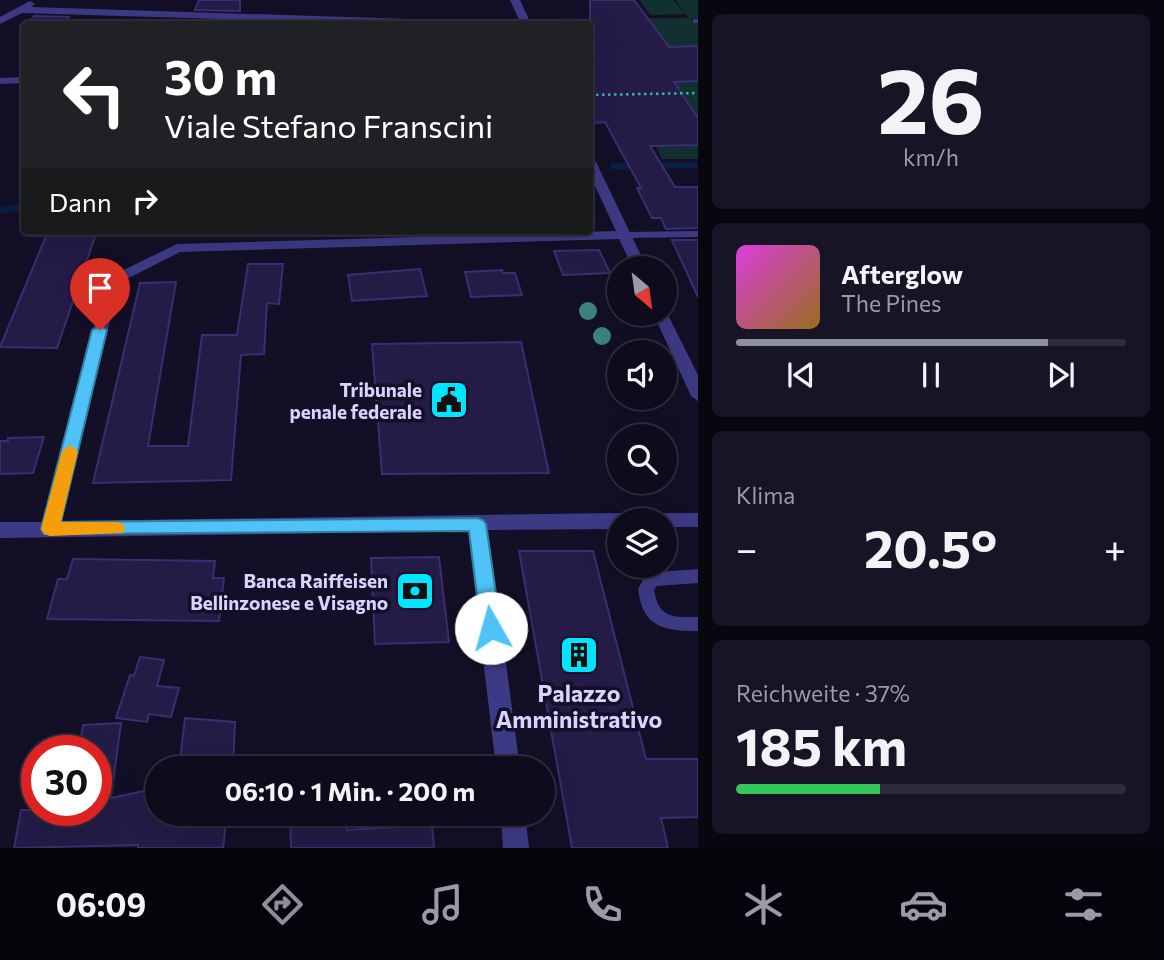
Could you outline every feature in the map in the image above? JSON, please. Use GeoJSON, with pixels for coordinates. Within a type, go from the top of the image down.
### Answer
{"type":"FeatureCollection","features":[{"type":"Feature","properties":{"kind":"street"},"geometry":{"type":"LineString","coordinates":[[0,21],[36,0]]}},
{"type":"Feature","properties":{"kind":"street"},"geometry":{"type":"LineString","coordinates":[[515,0],[525,21]]}},
{"type":"Feature","properties":{"kind":"street"},"geometry":{"type":"LineString","coordinates":[[23,10],[375,21]]}},
{"type":"Feature","properties":{"kind":"street"},"geometry":{"type":"LineString","coordinates":[[0,81],[21,80]]}},
{"type":"Feature","properties":{"kind":"street"},"geometry":{"type":"LineString","coordinates":[[593,168],[635,256]]}},
{"type":"Feature","properties":{"kind":"street"},"geometry":{"type":"LineString","coordinates":[[50,529],[112,281],[177,248],[626,235]]}},
{"type":"Feature","properties":{"kind":"street"},"geometry":{"type":"LineString","coordinates":[[667,326],[698,396]]}},
{"type":"Feature","properties":{"kind":"street"},"geometry":{"type":"LineString","coordinates":[[677,520],[698,520]]}},
{"type":"Feature","properties":{"kind":"street"},"geometry":{"type":"LineString","coordinates":[[0,530],[607,522]]}},
{"type":"Feature","properties":{"kind":"street"},"geometry":{"type":"LineString","coordinates":[[477,524],[506,756]]}},
{"type":"Feature","properties":{"kind":"street"},"geometry":{"type":"LineString","coordinates":[[514,826],[516,848]]}},
{"type":"Feature","properties":{"kind":"lane"},"geometry":{"type":"LineString","coordinates":[[626,235],[698,234]]}},
{"type":"Feature","properties":{"kind":"lane"},"geometry":{"type":"LineString","coordinates":[[698,576],[657,579],[646,589],[652,610],[662,621],[698,624]]}},
{"type":"Feature","properties":{"kind":"path"},"geometry":{"type":"LineString","coordinates":[[593,95],[698,93]]}},
{"type":"Feature","properties":{"kind":"green space"},"geometry":{"type":"Polygon","coordinates":[[[640,0],[674,0],[685,14],[650,15],[640,0]]]}},
{"type":"Feature","properties":{"kind":"green space"},"geometry":{"type":"Polygon","coordinates":[[[676,0],[698,0],[698,18],[691,19],[698,22],[698,159],[662,159],[650,134],[618,94],[593,94],[593,21],[527,19],[688,18],[676,0]]]}},
{"type":"Feature","properties":{"kind":"building"},"geometry":{"type":"Polygon","coordinates":[[[199,0],[240,0],[240,11],[195,10],[199,0]]]}},
{"type":"Feature","properties":{"kind":"building"},"geometry":{"type":"Polygon","coordinates":[[[590,0],[634,0],[669,47],[698,46],[698,81],[674,82],[698,118],[698,145],[650,146],[675,187],[698,187],[698,228],[666,229],[661,218],[652,218],[637,188],[641,188],[605,122],[595,123],[593,21],[590,21],[590,0]]]}},
{"type":"Feature","properties":{"kind":"building"},"geometry":{"type":"Polygon","coordinates":[[[34,16],[69,17],[66,21],[30,21],[34,16]]]}},
{"type":"Feature","properties":{"kind":"building"},"geometry":{"type":"Polygon","coordinates":[[[46,235],[96,235],[57,348],[0,347],[46,235]]]}},
{"type":"Feature","properties":{"kind":"building"},"geometry":{"type":"Polygon","coordinates":[[[672,240],[698,240],[698,297],[672,240]]]}},
{"type":"Feature","properties":{"kind":"building"},"geometry":{"type":"Polygon","coordinates":[[[599,250],[607,273],[563,275],[554,251],[599,250]]]}},
{"type":"Feature","properties":{"kind":"building"},"geometry":{"type":"Polygon","coordinates":[[[248,264],[283,264],[279,304],[267,303],[264,354],[241,355],[231,480],[93,483],[140,283],[176,282],[148,446],[188,446],[202,335],[237,335],[248,264]]]}},
{"type":"Feature","properties":{"kind":"building"},"geometry":{"type":"Polygon","coordinates":[[[420,269],[427,296],[352,301],[348,275],[420,269]]]}},
{"type":"Feature","properties":{"kind":"building"},"geometry":{"type":"Polygon","coordinates":[[[502,270],[503,273],[515,273],[522,295],[471,297],[465,272],[502,270]]]}},
{"type":"Feature","properties":{"kind":"building"},"geometry":{"type":"Polygon","coordinates":[[[521,342],[549,473],[382,474],[372,344],[521,342]]]}},
{"type":"Feature","properties":{"kind":"building"},"geometry":{"type":"Polygon","coordinates":[[[44,437],[33,473],[0,474],[0,441],[8,441],[8,438],[44,437]]]}},
{"type":"Feature","properties":{"kind":"building","name":"Palazzo Amministrativo"},"geometry":{"type":"Polygon","coordinates":[[[519,551],[593,551],[646,759],[698,759],[698,817],[661,818],[668,848],[572,848],[519,551]]]}},
{"type":"Feature","properties":{"kind":"building"},"geometry":{"type":"Polygon","coordinates":[[[439,557],[449,642],[375,644],[371,558],[439,557]]]}},
{"type":"Feature","properties":{"kind":"building"},"geometry":{"type":"Polygon","coordinates":[[[73,559],[215,561],[213,578],[224,578],[219,621],[47,619],[58,579],[67,579],[73,559]]]}},
{"type":"Feature","properties":{"kind":"building"},"geometry":{"type":"Polygon","coordinates":[[[140,657],[164,660],[157,686],[179,688],[171,717],[149,714],[147,722],[116,718],[130,675],[134,676],[140,657]]]}},
{"type":"Feature","properties":{"kind":"building"},"geometry":{"type":"Polygon","coordinates":[[[185,718],[235,722],[234,756],[180,756],[185,718]]]}},
{"type":"Feature","properties":{"kind":"building"},"geometry":{"type":"Polygon","coordinates":[[[121,723],[112,790],[112,735],[81,735],[83,725],[121,723]]]}},
{"type":"Feature","properties":{"kind":"building"},"geometry":{"type":"Polygon","coordinates":[[[145,791],[145,826],[226,826],[223,848],[138,848],[138,845],[14,848],[21,810],[21,826],[112,826],[112,798],[145,791]]]}},
{"type":"Feature","properties":{"kind":"building"},"geometry":{"type":"Polygon","coordinates":[[[290,826],[347,826],[347,830],[432,826],[434,848],[291,848],[290,826]]]}},
{"type":"Feature","properties":{"kind":"waterway"},"geometry":{"type":"LineString","coordinates":[[654,166],[698,165]]}},
{"type":"Feature","properties":{"kind":"waterway"},"geometry":{"type":"LineString","coordinates":[[613,166],[638,166]]}},
{"type":"Feature","properties":{"kind":"waterway"},"geometry":{"type":"LineString","coordinates":[[0,211],[21,207]]}},
{"type":"Feature","properties":{"kind":"slow traffic"},"geometry":{"type":"LineString","coordinates":[[70,451],[50,529],[117,529]]}},
{"type":"Feature","properties":{"kind":"place","name":"Tribunale penale federale"},"geometry":{"type":"Point","coordinates":[449,400]}},
{"type":"Feature","properties":{"kind":"place","name":"Banca Raiffeisen Bellinzonese e Visagno"},"geometry":{"type":"Point","coordinates":[415,591]}},
{"type":"Feature","properties":{"kind":"place","name":"Palazzo Amministrativo"},"geometry":{"type":"Point","coordinates":[579,655]}},
{"type":"Feature","properties":{"kind":"route"},"geometry":{"type":"LineString","coordinates":[[100,330],[50,529],[477,524],[491,628]]}}]}
